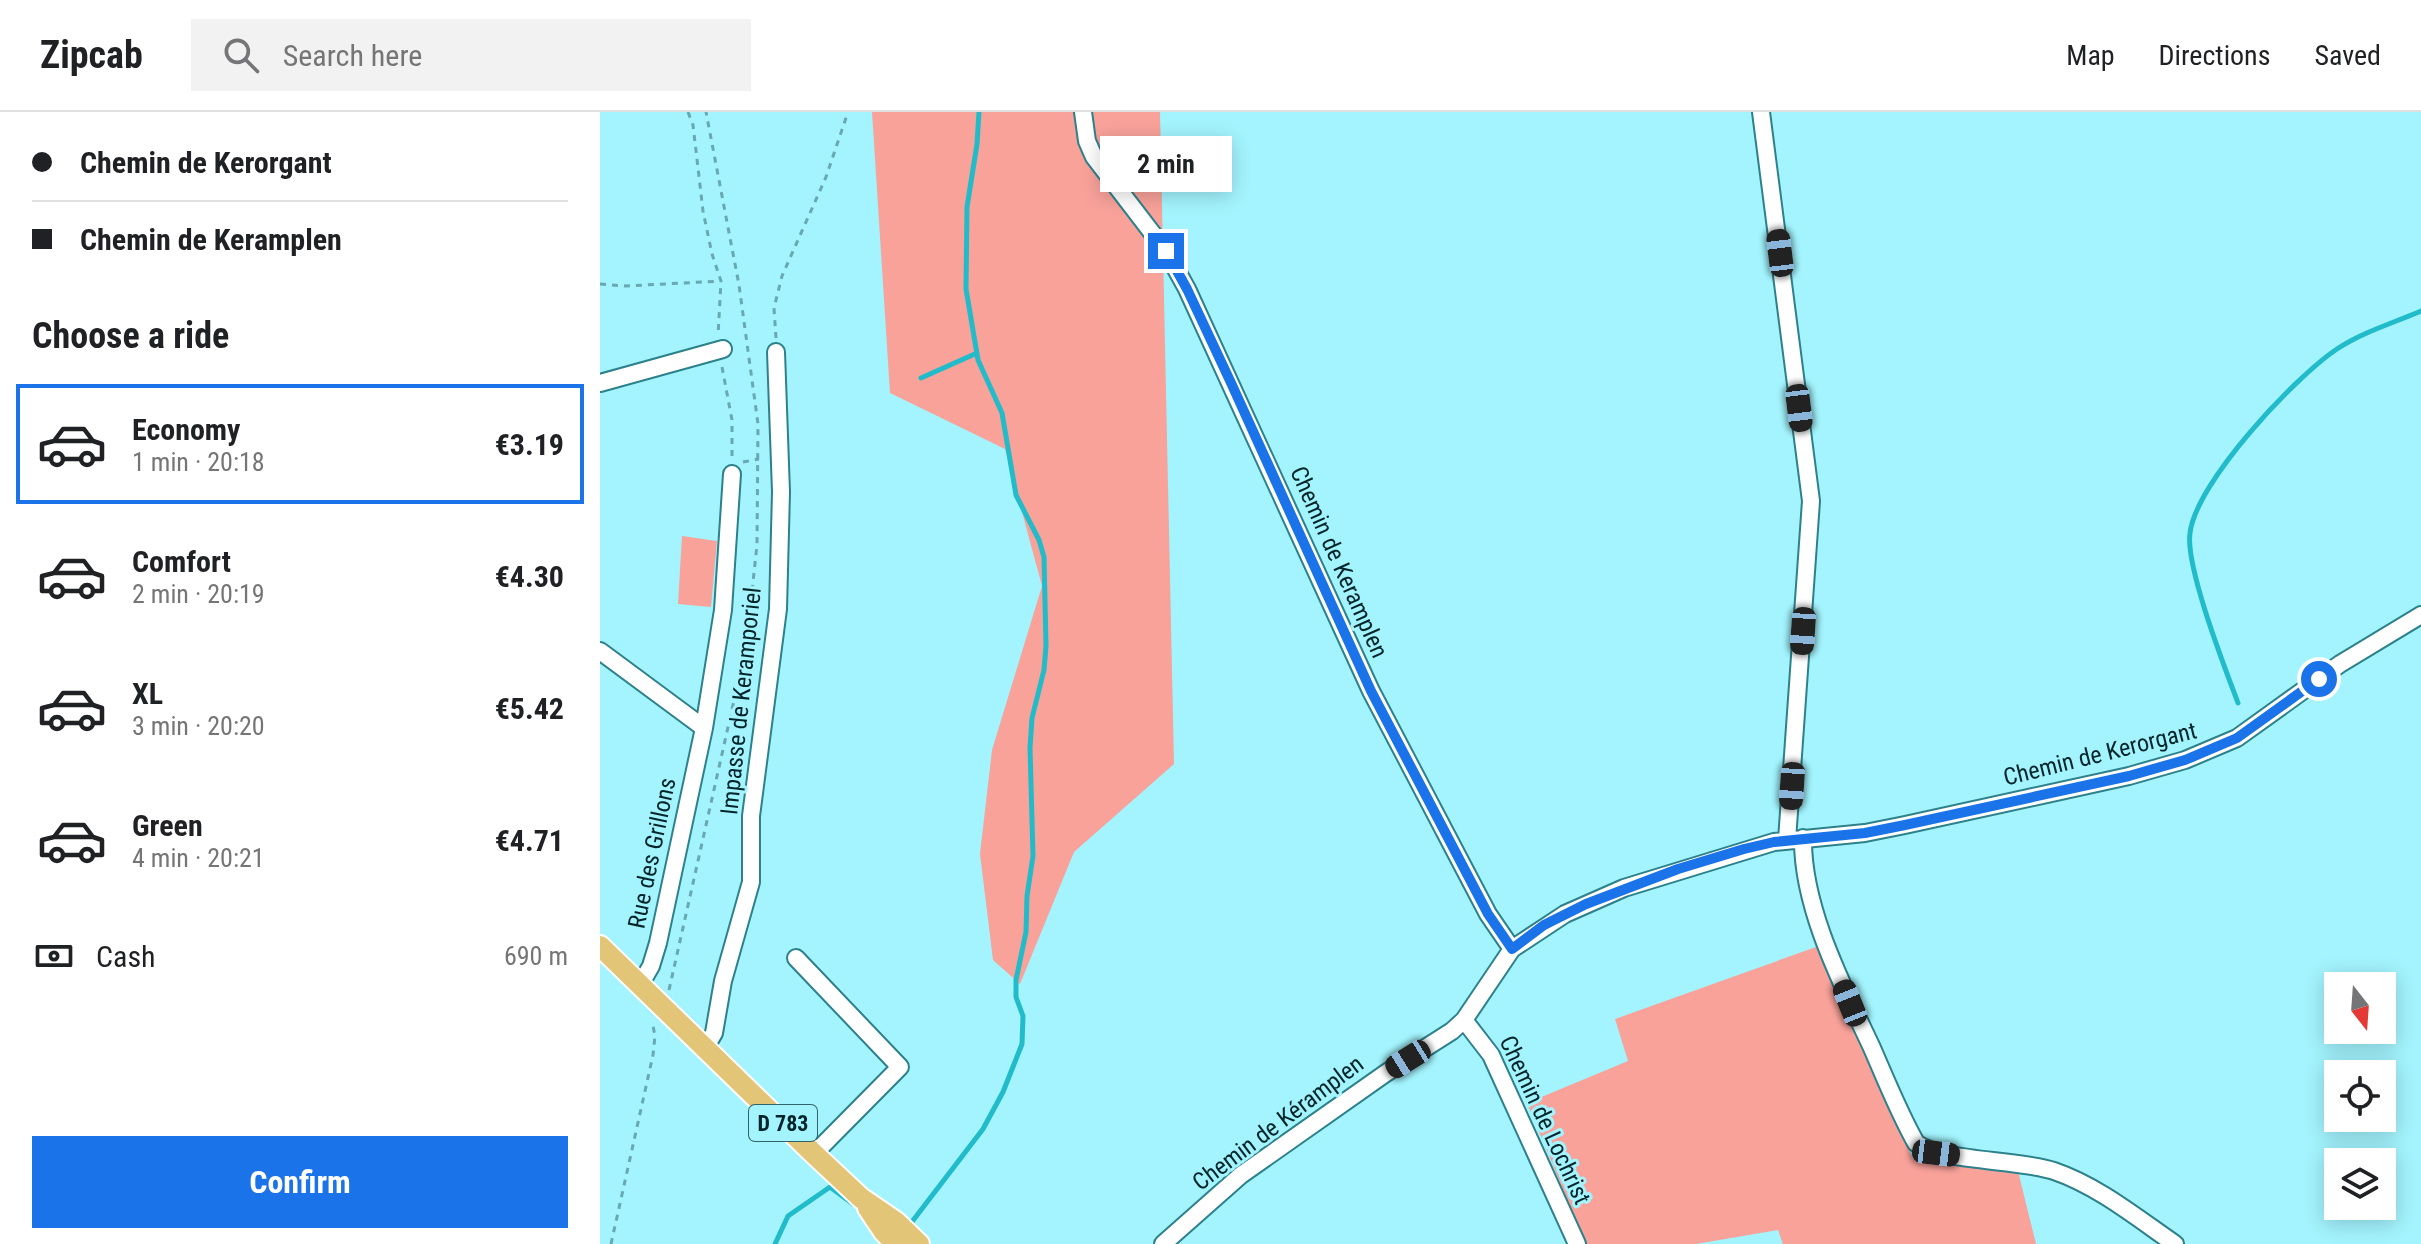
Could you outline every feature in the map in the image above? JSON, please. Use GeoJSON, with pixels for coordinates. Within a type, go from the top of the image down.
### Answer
{"type":"FeatureCollection","features":[{"type":"Feature","properties":{"kind":"main road"},"geometry":{"type":"LineString","coordinates":[[600,946],[705,1048]]}},
{"type":"Feature","properties":{"kind":"main road","name":"D 783"},"geometry":{"type":"LineString","coordinates":[[705,1048],[861,1198],[896,1222],[919,1244]]}},
{"type":"Feature","properties":{"kind":"main road","name":"D 783"},"geometry":{"type":"LineString","coordinates":[[861,1198],[896,1244]]}},
{"type":"Feature","properties":{"kind":"street","name":"Chemin de Keramplen"},"geometry":{"type":"LineString","coordinates":[[1083,112],[1087,141],[1094,157],[1166,251],[1187,289],[1371,691],[1488,914],[1512,949]]}},
{"type":"Feature","properties":{"kind":"street"},"geometry":{"type":"LineString","coordinates":[[1761,112],[1811,501],[1795,839],[1827,946],[1850,1003],[1916,1143],[1936,1153],[2033,1166],[2065,1176],[2113,1202],[2175,1244]]}},
{"type":"Feature","properties":{"kind":"street"},"geometry":{"type":"LineString","coordinates":[[600,383],[720,349]]}},
{"type":"Feature","properties":{"kind":"street","name":"Impasse de Keramporiel"},"geometry":{"type":"LineString","coordinates":[[705,1048],[714,1033],[723,981],[751,882],[751,816],[778,609],[780,454],[776,352]]}},
{"type":"Feature","properties":{"kind":"street","name":"Rue des Grillons"},"geometry":{"type":"LineString","coordinates":[[640,985],[651,966],[658,943],[704,728],[723,610],[732,474]]}},
{"type":"Feature","properties":{"kind":"street","name":"Chemin de Kerorgant"},"geometry":{"type":"LineString","coordinates":[[1795,839],[1865,833],[1905,825],[2129,776],[2185,760],[2237,738],[2340,664],[2421,615]]}},
{"type":"Feature","properties":{"kind":"street"},"geometry":{"type":"LineString","coordinates":[[600,651],[704,728]]}},
{"type":"Feature","properties":{"kind":"street","name":"Chemin de Kéramplen"},"geometry":{"type":"LineString","coordinates":[[1163,1244],[1241,1175],[1464,1020],[1512,949],[1555,920],[1624,888],[1744,849],[1795,839]]}},
{"type":"Feature","properties":{"kind":"street"},"geometry":{"type":"LineString","coordinates":[[796,958],[900,1067],[814,1154]]}},
{"type":"Feature","properties":{"kind":"street","name":"Chemin de Lochrist"},"geometry":{"type":"LineString","coordinates":[[1464,1020],[1491,1055],[1577,1244]]}},
{"type":"Feature","properties":{"kind":"path"},"geometry":{"type":"LineString","coordinates":[[688,112],[693,125],[703,211],[721,281],[720,349],[732,420],[731,465],[780,454]]}},
{"type":"Feature","properties":{"kind":"path"},"geometry":{"type":"LineString","coordinates":[[776,352],[774,308],[782,276],[826,177],[848,112]]}},
{"type":"Feature","properties":{"kind":"path"},"geometry":{"type":"LineString","coordinates":[[600,284],[626,286],[721,281]]}},
{"type":"Feature","properties":{"kind":"shaded area"},"geometry":{"type":"Polygon","coordinates":[[[872,112],[1160,112],[1174,764],[1074,852],[1020,984],[993,960],[980,854],[992,750],[1042,586],[1005,449],[890,393],[872,112]]]}},
{"type":"Feature","properties":{"kind":"shaded area"},"geometry":{"type":"Polygon","coordinates":[[[682,536],[717,541],[711,607],[678,604],[682,536]]]}},
{"type":"Feature","properties":{"kind":"shaded area"},"geometry":{"type":"Polygon","coordinates":[[[1816,947],[1913,1159],[2018,1171],[2036,1244],[1783,1244],[1778,1230],[1696,1244],[1586,1244],[1527,1103],[1628,1061],[1615,1019],[1816,947]]]}},
{"type":"Feature","properties":{"kind":"waterway"},"geometry":{"type":"LineString","coordinates":[[908,1227],[983,1129],[1003,1092],[1022,1044],[1023,1016],[1016,997],[1016,980],[1026,932],[1033,856],[1030,748],[1032,718],[1044,670],[1046,646],[1044,557],[1039,540],[1016,495],[1002,413],[978,360],[966,289],[967,207],[979,112]]}},
{"type":"Feature","properties":{"kind":"waterway"},"geometry":{"type":"LineString","coordinates":[[2238,703],[2207,617],[2194,569],[2190,533],[2196,512],[2228,460],[2297,382],[2337,349],[2421,311]]}},
{"type":"Feature","properties":{"kind":"waterway"},"geometry":{"type":"LineString","coordinates":[[921,378],[977,353]]}},
{"type":"Feature","properties":{"kind":"waterway"},"geometry":{"type":"LineString","coordinates":[[775,1244],[788,1216],[830,1187],[853,1204]]}},
{"type":"Feature","properties":{"kind":"route"},"geometry":{"type":"LineString","coordinates":[[1166,251],[1232,385],[1371,691],[1488,914],[1512,949],[1544,925],[1586,904],[1678,869],[1744,849],[1774,842],[1865,833],[1905,825],[2129,776],[2185,760],[2237,738],[2319,679]]}}]}
